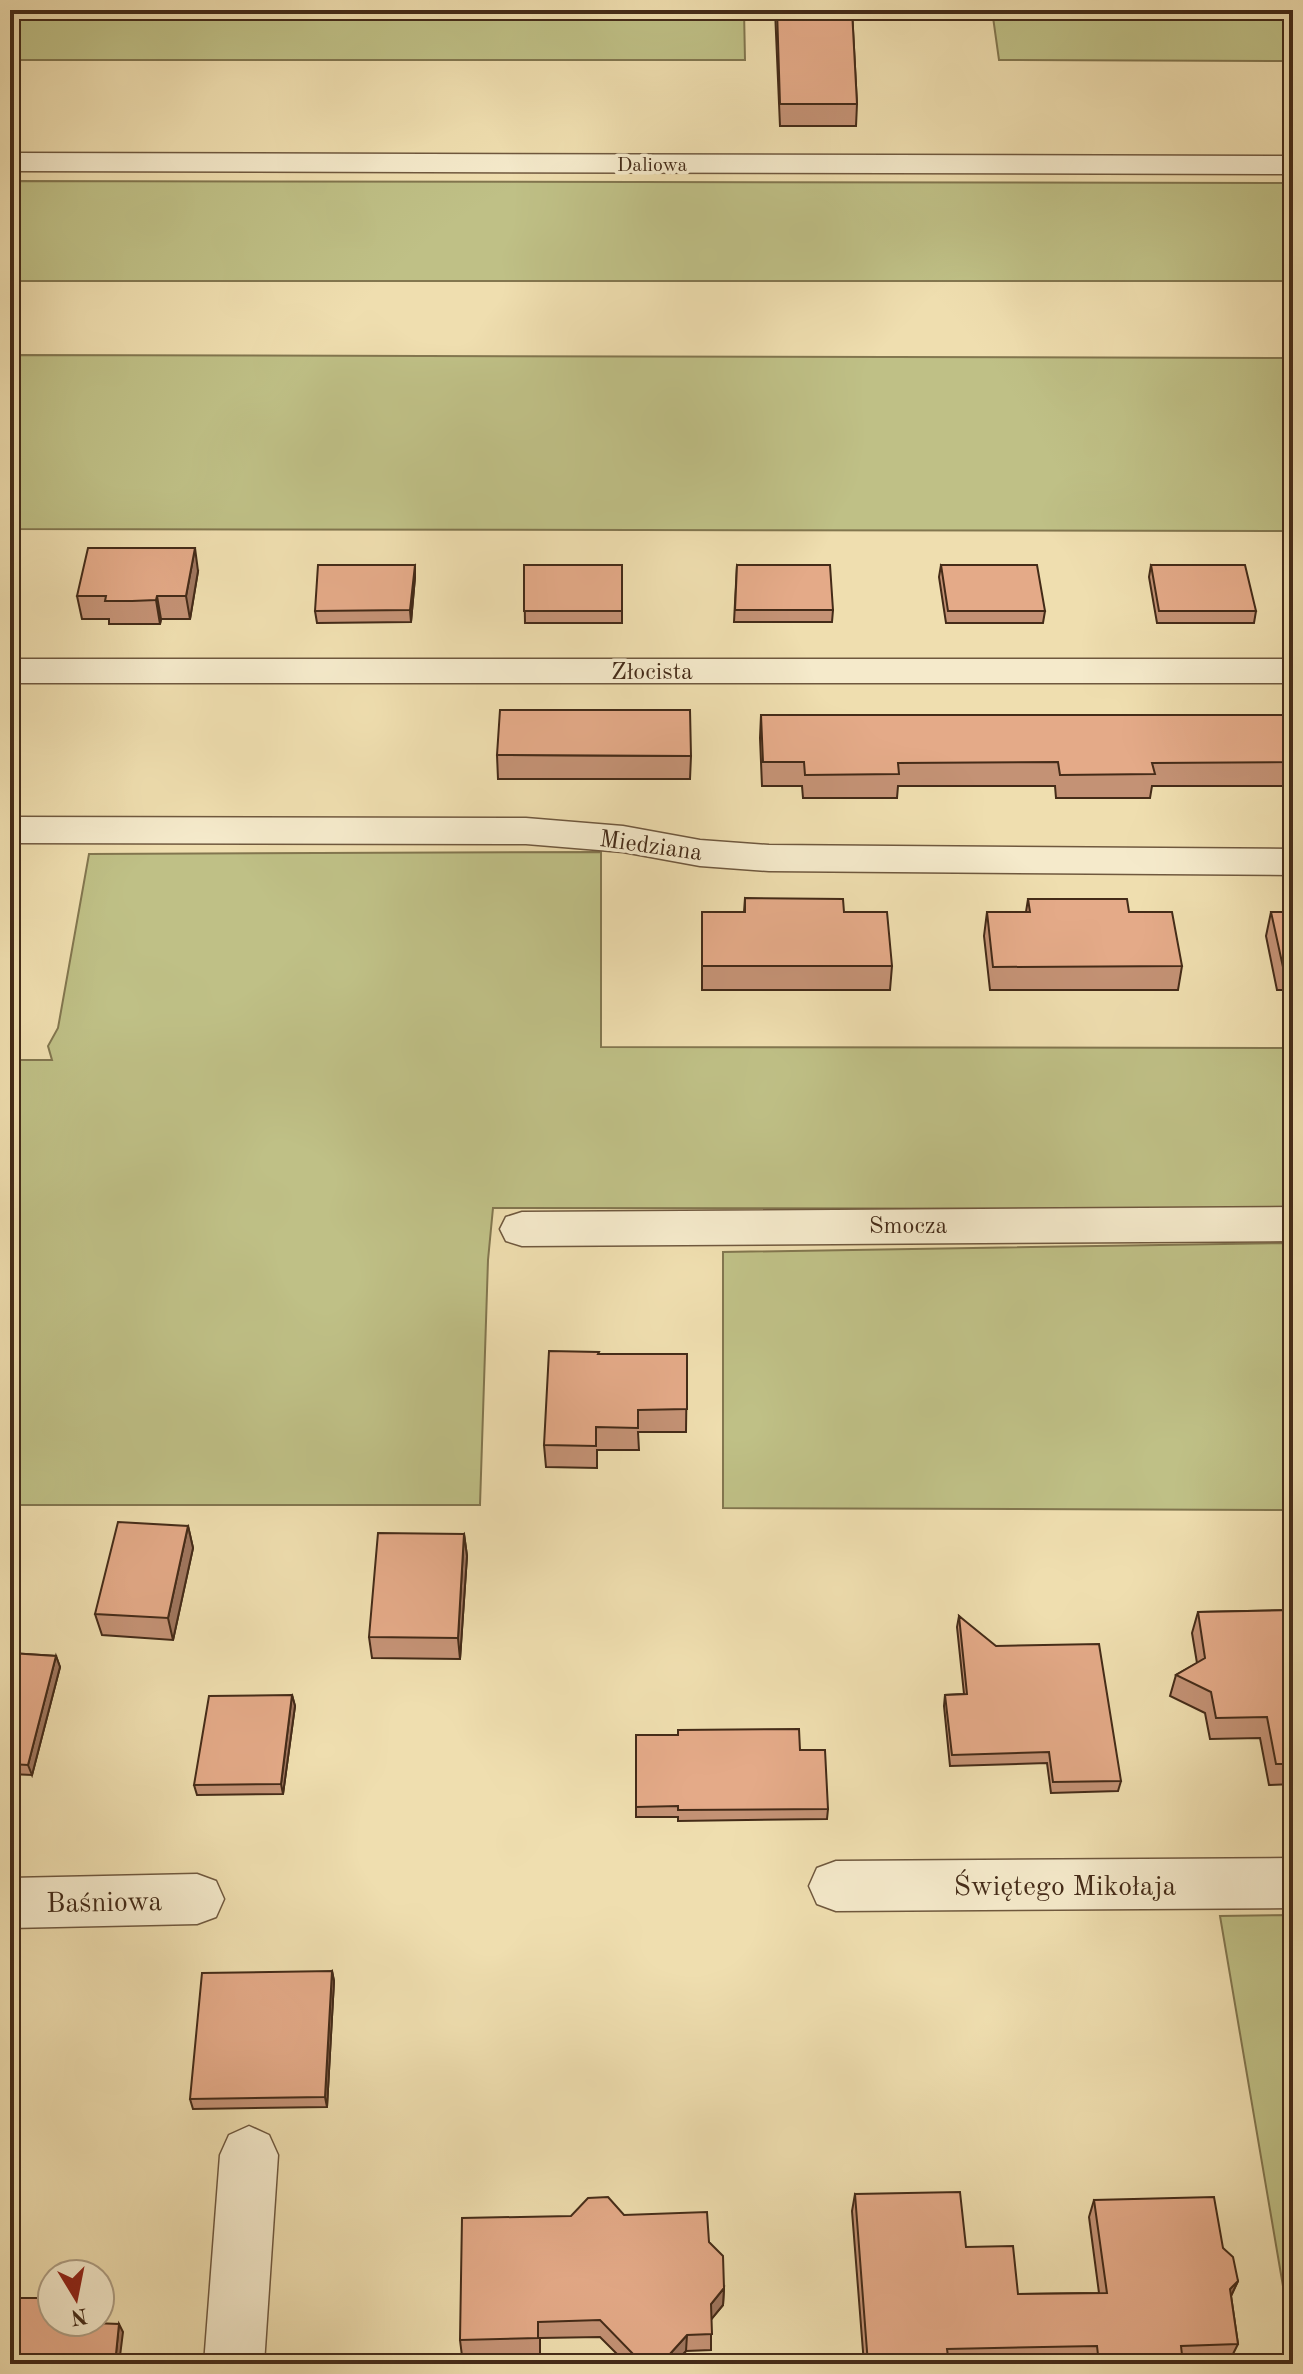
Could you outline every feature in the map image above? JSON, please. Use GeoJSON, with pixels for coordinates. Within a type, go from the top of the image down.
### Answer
{"type":"FeatureCollection","features":[{"type":"Feature","properties":{"kind":"street","name":"Daliowa"},"geometry":{"type":"LineString","coordinates":[[10,162],[1293,165]]}},
{"type":"Feature","properties":{"kind":"street","name":"Złocista"},"geometry":{"type":"LineString","coordinates":[[10,671],[1293,671]]}},
{"type":"Feature","properties":{"kind":"street","name":"Miedziana"},"geometry":{"type":"LineString","coordinates":[[10,830],[526,831],[623,839],[700,853],[769,858],[1293,862]]}},
{"type":"Feature","properties":{"kind":"street","name":"Smocza"},"geometry":{"type":"LineString","coordinates":[[522,1229],[1293,1224]]}},
{"type":"Feature","properties":{"kind":"street","name":"Świętego Mikołaja"},"geometry":{"type":"LineString","coordinates":[[836,1886],[1293,1883]]}},
{"type":"Feature","properties":{"kind":"street","name":"Baśniowa"},"geometry":{"type":"LineString","coordinates":[[10,1903],[197,1899]]}},
{"type":"Feature","properties":{"kind":"street"},"geometry":{"type":"LineString","coordinates":[[234,2364],[249,2155]]}},
{"type":"Feature","properties":{"kind":"green space"},"geometry":{"type":"Polygon","coordinates":[[[10,10],[744,10],[745,60],[10,60],[10,10]]]}},
{"type":"Feature","properties":{"kind":"green space"},"geometry":{"type":"Polygon","coordinates":[[[992,10],[1293,10],[1293,61],[999,60],[992,10]]]}},
{"type":"Feature","properties":{"kind":"green space"},"geometry":{"type":"Polygon","coordinates":[[[10,181],[1293,183],[1293,281],[10,281],[10,181]]]}},
{"type":"Feature","properties":{"kind":"green space"},"geometry":{"type":"Polygon","coordinates":[[[10,355],[1293,358],[1293,531],[10,529],[10,355]]]}},
{"type":"Feature","properties":{"kind":"green space"},"geometry":{"type":"Polygon","coordinates":[[[601,852],[601,1047],[1293,1048],[1293,1209],[493,1208],[488,1260],[480,1505],[10,1505],[10,1060],[52,1060],[48,1046],[58,1028],[89,854],[601,852]]]}},
{"type":"Feature","properties":{"kind":"green space"},"geometry":{"type":"Polygon","coordinates":[[[1288,1243],[1293,1268],[1293,1510],[723,1508],[723,1252],[1288,1243]]]}},
{"type":"Feature","properties":{"kind":"green space"},"geometry":{"type":"Polygon","coordinates":[[[1293,1915],[1293,2345],[1220,1916],[1293,1915]]]}},
{"type":"Feature","properties":{"kind":"building"},"geometry":{"type":"Polygon","coordinates":[[[777,10],[852,10],[857,104],[780,104],[777,10]]]}},
{"type":"Feature","properties":{"kind":"building"},"geometry":{"type":"Polygon","coordinates":[[[88,548],[195,548],[186,596],[105,601],[106,596],[77,596],[88,548]]]}},
{"type":"Feature","properties":{"kind":"building"},"geometry":{"type":"Polygon","coordinates":[[[318,565],[415,565],[410,610],[315,611],[318,565]]]}},
{"type":"Feature","properties":{"kind":"building"},"geometry":{"type":"Polygon","coordinates":[[[524,565],[622,565],[622,611],[524,611],[524,565]]]}},
{"type":"Feature","properties":{"kind":"building"},"geometry":{"type":"Polygon","coordinates":[[[737,565],[830,565],[833,610],[735,610],[737,565]]]}},
{"type":"Feature","properties":{"kind":"building"},"geometry":{"type":"Polygon","coordinates":[[[941,565],[1037,565],[1045,611],[948,611],[941,565]]]}},
{"type":"Feature","properties":{"kind":"building"},"geometry":{"type":"Polygon","coordinates":[[[1151,565],[1245,565],[1256,611],[1159,611],[1151,565]]]}},
{"type":"Feature","properties":{"kind":"building"},"geometry":{"type":"Polygon","coordinates":[[[500,710],[690,710],[691,756],[497,755],[500,710]]]}},
{"type":"Feature","properties":{"kind":"building"},"geometry":{"type":"Polygon","coordinates":[[[761,715],[1293,715],[1293,762],[1152,763],[1155,774],[1060,775],[1058,762],[898,763],[899,774],[805,775],[804,762],[763,762],[761,715]]]}},
{"type":"Feature","properties":{"kind":"building"},"geometry":{"type":"Polygon","coordinates":[[[745,898],[843,899],[844,912],[887,912],[892,966],[702,966],[702,912],[745,912],[745,898]]]}},
{"type":"Feature","properties":{"kind":"building"},"geometry":{"type":"Polygon","coordinates":[[[1028,899],[1127,899],[1129,912],[1172,912],[1182,966],[993,967],[987,912],[1030,912],[1028,899]]]}},
{"type":"Feature","properties":{"kind":"building"},"geometry":{"type":"Polygon","coordinates":[[[1271,912],[1293,912],[1293,967],[1283,967],[1271,912]]]}},
{"type":"Feature","properties":{"kind":"building"},"geometry":{"type":"Polygon","coordinates":[[[549,1351],[687,1354],[687,1409],[638,1410],[638,1428],[596,1427],[596,1446],[544,1445],[549,1351]]]}},
{"type":"Feature","properties":{"kind":"building"},"geometry":{"type":"Polygon","coordinates":[[[118,1522],[188,1526],[168,1618],[95,1614],[118,1522]]]}},
{"type":"Feature","properties":{"kind":"building"},"geometry":{"type":"Polygon","coordinates":[[[378,1533],[464,1534],[458,1638],[369,1637],[378,1533]]]}},
{"type":"Feature","properties":{"kind":"building"},"geometry":{"type":"Polygon","coordinates":[[[1293,1610],[1293,1764],[1276,1764],[1267,1717],[1216,1718],[1211,1692],[1176,1675],[1205,1658],[1198,1612],[1293,1610]]]}},
{"type":"Feature","properties":{"kind":"building"},"geometry":{"type":"Polygon","coordinates":[[[959,1616],[996,1646],[1099,1644],[1121,1781],[1053,1782],[1049,1752],[952,1755],[945,1695],[967,1694],[959,1616]]]}},
{"type":"Feature","properties":{"kind":"building"},"geometry":{"type":"Polygon","coordinates":[[[10,1653],[56,1656],[28,1765],[10,1764],[10,1653]]]}},
{"type":"Feature","properties":{"kind":"building"},"geometry":{"type":"Polygon","coordinates":[[[292,1695],[281,1784],[194,1785],[209,1696],[292,1695]]]}},
{"type":"Feature","properties":{"kind":"building"},"geometry":{"type":"Polygon","coordinates":[[[799,1729],[800,1750],[825,1750],[828,1809],[678,1810],[678,1806],[636,1807],[636,1735],[678,1735],[678,1730],[799,1729]]]}},
{"type":"Feature","properties":{"kind":"building"},"geometry":{"type":"Polygon","coordinates":[[[332,1971],[325,2097],[190,2099],[202,1973],[332,1971]]]}},
{"type":"Feature","properties":{"kind":"building"},"geometry":{"type":"Polygon","coordinates":[[[960,2192],[966,2247],[1013,2246],[1018,2294],[1107,2293],[1094,2200],[1214,2197],[1223,2248],[1233,2257],[1238,2281],[1230,2289],[1238,2344],[1181,2346],[1183,2364],[1099,2364],[1097,2346],[947,2349],[949,2364],[868,2364],[855,2194],[960,2192]]]}},
{"type":"Feature","properties":{"kind":"building"},"geometry":{"type":"Polygon","coordinates":[[[608,2197],[624,2215],[707,2212],[709,2242],[723,2256],[724,2288],[711,2304],[712,2334],[687,2335],[669,2355],[635,2356],[600,2320],[538,2322],[538,2338],[460,2340],[462,2218],[571,2216],[588,2198],[608,2197]]]}},
{"type":"Feature","properties":{"kind":"building"},"geometry":{"type":"Polygon","coordinates":[[[10,2298],[36,2298],[36,2338],[116,2338],[116,2324],[119,2324],[115,2364],[10,2364],[10,2298]]]}}]}
